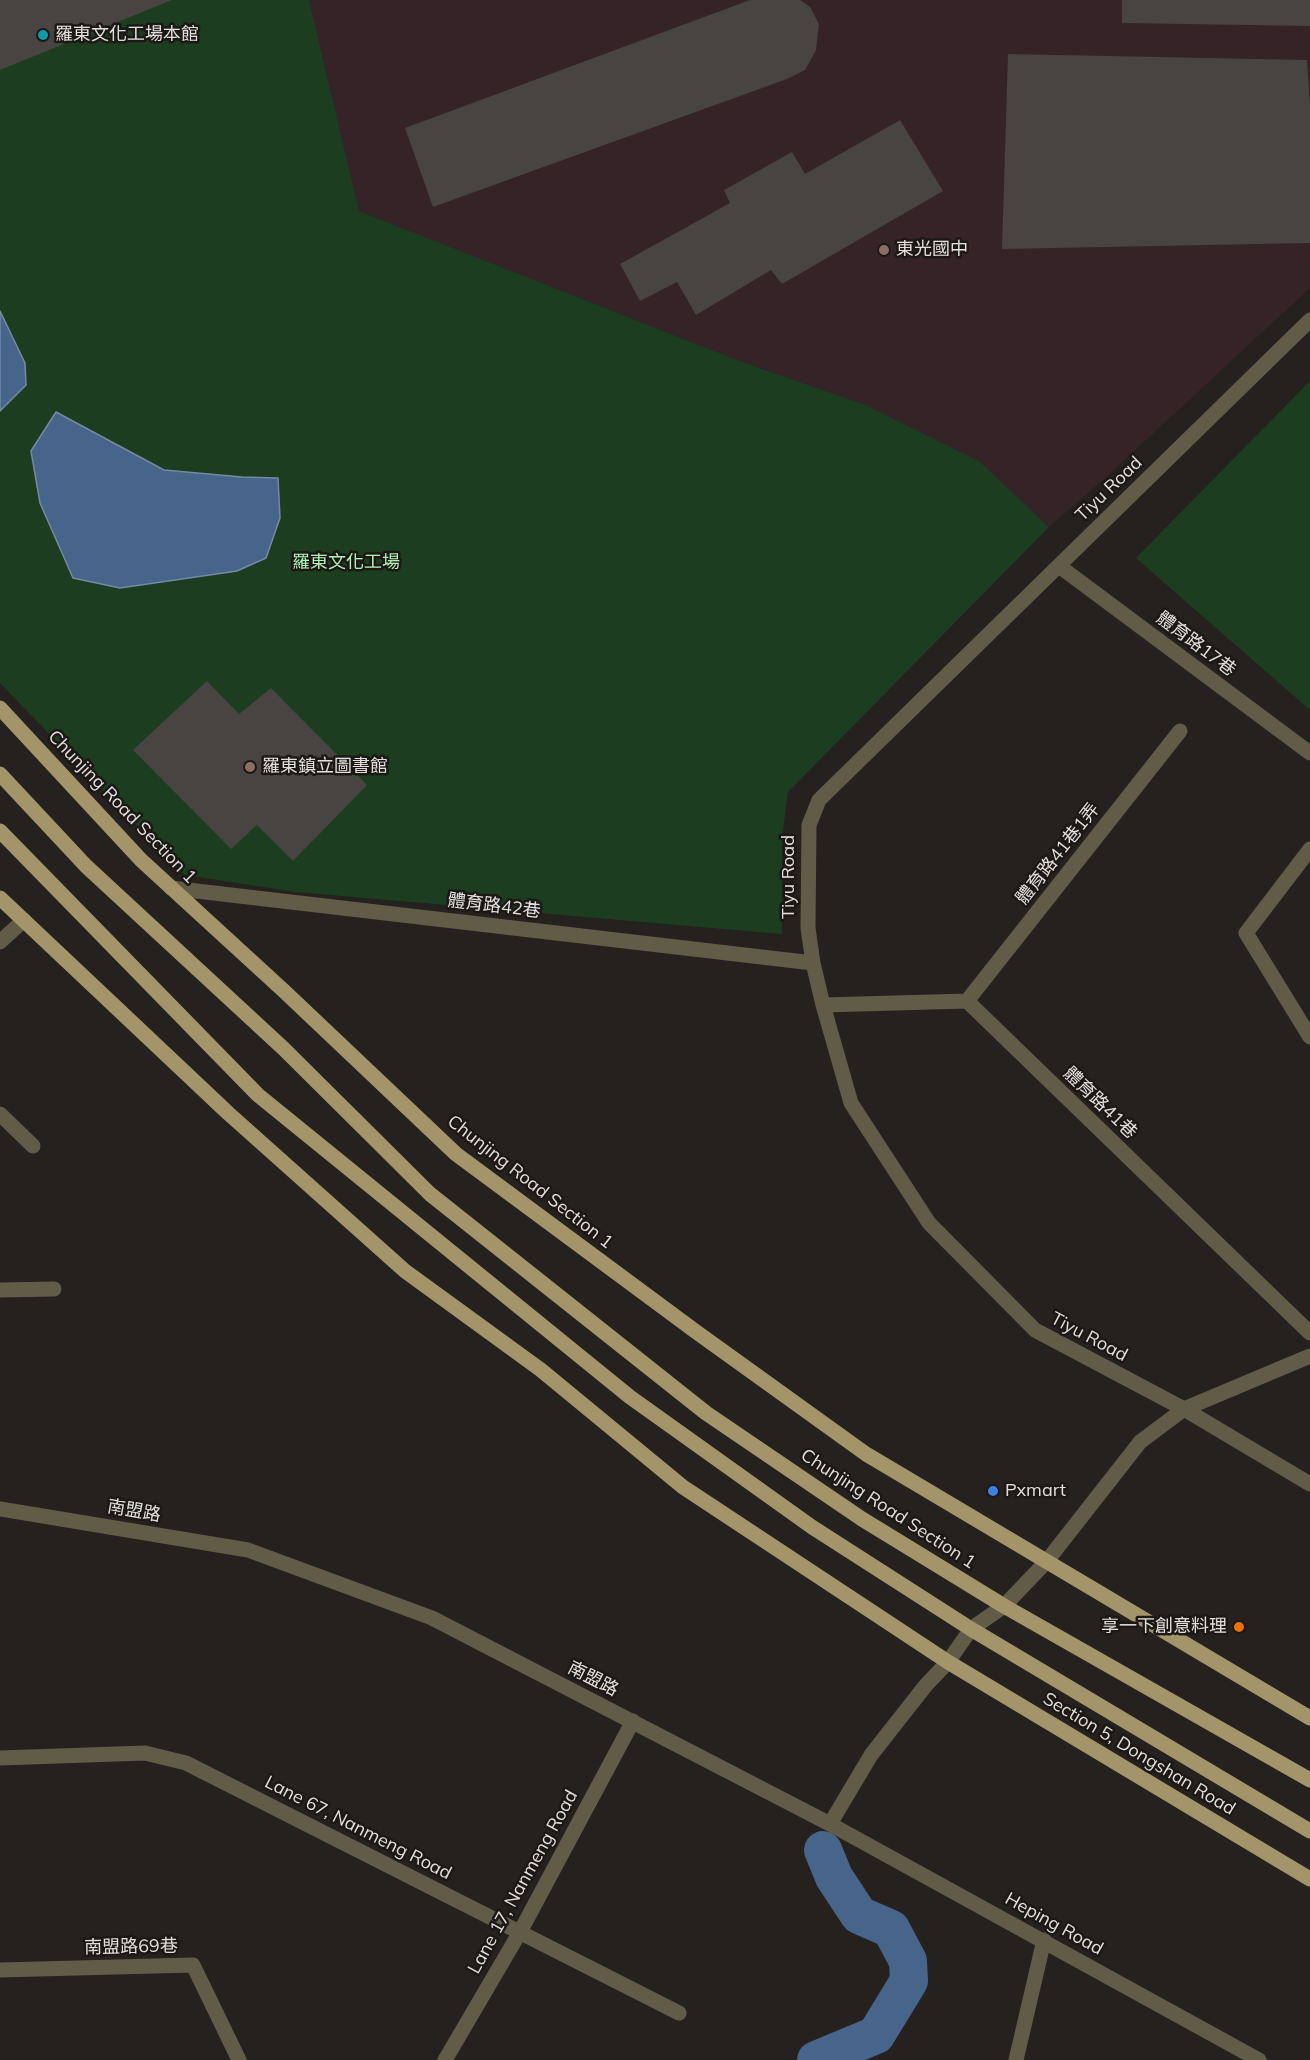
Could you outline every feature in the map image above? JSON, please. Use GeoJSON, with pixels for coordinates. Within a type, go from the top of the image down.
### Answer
{"type":"FeatureCollection","features":[{"type":"Feature","properties":{"kind":"main road","name":"Chunjing Road Section 1"},"geometry":{"type":"LineString","coordinates":[[0,708],[141,861],[284,991],[456,1154],[694,1331],[866,1454],[1046,1562]]}},
{"type":"Feature","properties":{"kind":"main road","name":"Chunjing Road Section 1"},"geometry":{"type":"LineString","coordinates":[[0,774],[86,866],[284,1049],[430,1194],[706,1413],[862,1519],[1005,1606]]}},
{"type":"Feature","properties":{"kind":"main road"},"geometry":{"type":"LineString","coordinates":[[0,831],[267,1103],[630,1397],[812,1527],[971,1629]]}},
{"type":"Feature","properties":{"kind":"main road"},"geometry":{"type":"LineString","coordinates":[[0,898],[228,1113],[405,1271],[541,1370],[683,1487],[948,1662]]}},
{"type":"Feature","properties":{"kind":"main road"},"geometry":{"type":"LineString","coordinates":[[1046,1562],[1310,1718]]}},
{"type":"Feature","properties":{"kind":"main road"},"geometry":{"type":"LineString","coordinates":[[1005,1606],[1310,1780]]}},
{"type":"Feature","properties":{"kind":"main road","name":"Section 5, Dongshan Road"},"geometry":{"type":"LineString","coordinates":[[971,1629],[1310,1831]]}},
{"type":"Feature","properties":{"kind":"main road","name":"Section 5, Dongshan Road"},"geometry":{"type":"LineString","coordinates":[[948,1662],[1310,1879]]}},
{"type":"Feature","properties":{"kind":"street","name":"Tiyu Road"},"geometry":{"type":"LineString","coordinates":[[1310,320],[819,800],[809,825],[808,928],[823,1005],[851,1103],[929,1223],[1035,1330],[1184,1409],[1310,1485]]}},
{"type":"Feature","properties":{"kind":"street","name":"體育路17巷"},"geometry":{"type":"LineString","coordinates":[[1059,566],[1310,753]]}},
{"type":"Feature","properties":{"kind":"street","name":"體育路41巷1弄"},"geometry":{"type":"LineString","coordinates":[[967,1001],[1180,730]]}},
{"type":"Feature","properties":{"kind":"street"},"geometry":{"type":"LineString","coordinates":[[1310,849],[1246,933],[1310,1037]]}},
{"type":"Feature","properties":{"kind":"street","name":"體育路42巷"},"geometry":{"type":"LineString","coordinates":[[171,888],[813,963]]}},
{"type":"Feature","properties":{"kind":"street"},"geometry":{"type":"LineString","coordinates":[[0,942],[24,920]]}},
{"type":"Feature","properties":{"kind":"street"},"geometry":{"type":"LineString","coordinates":[[823,1005],[967,1001]]}},
{"type":"Feature","properties":{"kind":"street","name":"體育路41巷"},"geometry":{"type":"LineString","coordinates":[[967,1001],[1310,1333]]}},
{"type":"Feature","properties":{"kind":"street"},"geometry":{"type":"LineString","coordinates":[[0,1114],[33,1146]]}},
{"type":"Feature","properties":{"kind":"street"},"geometry":{"type":"LineString","coordinates":[[0,1290],[54,1289]]}},
{"type":"Feature","properties":{"kind":"street"},"geometry":{"type":"LineString","coordinates":[[830,1824],[871,1755],[926,1685],[948,1662],[971,1629],[1005,1606],[1046,1562],[1140,1443],[1184,1409],[1310,1356]]}},
{"type":"Feature","properties":{"kind":"street","name":"南盟路"},"geometry":{"type":"LineString","coordinates":[[0,1509],[248,1550],[432,1618],[633,1720],[830,1824]]}},
{"type":"Feature","properties":{"kind":"street","name":"Lane 17, Nanmeng Road"},"geometry":{"type":"LineString","coordinates":[[445,2060],[520,1932],[633,1720]]}},
{"type":"Feature","properties":{"kind":"street","name":"Lane 67, Nanmeng Road"},"geometry":{"type":"LineString","coordinates":[[0,1758],[146,1754],[186,1764],[679,2013]]}},
{"type":"Feature","properties":{"kind":"street","name":"Heping Road"},"geometry":{"type":"LineString","coordinates":[[830,1824],[1259,2060]]}},
{"type":"Feature","properties":{"kind":"street"},"geometry":{"type":"LineString","coordinates":[[1016,2060],[1044,1940]]}},
{"type":"Feature","properties":{"kind":"street","name":"南盟路69巷"},"geometry":{"type":"LineString","coordinates":[[0,1970],[193,1965],[239,2060]]}},
{"type":"Feature","properties":{"kind":"shaded area","name":"東光國中"},"geometry":{"type":"Polygon","coordinates":[[[309,0],[1310,0],[1310,288],[1049,527],[979,461],[866,405],[742,362],[359,211],[309,0]]]}},
{"type":"Feature","properties":{"kind":"green space","name":"羅東文化工場"},"geometry":{"type":"Polygon","coordinates":[[[0,0],[309,0],[359,211],[742,362],[866,405],[979,461],[1049,527],[788,792],[782,838],[782,934],[296,892],[185,875],[0,683],[0,0]]]}},
{"type":"Feature","properties":{"kind":"green space"},"geometry":{"type":"Polygon","coordinates":[[[1310,381],[1310,710],[1136,558],[1310,381]]]}},
{"type":"Feature","properties":{"kind":"water"},"geometry":{"type":"Polygon","coordinates":[[[0,311],[25,363],[26,385],[0,411],[0,311]]]}},
{"type":"Feature","properties":{"kind":"water"},"geometry":{"type":"Polygon","coordinates":[[[56,412],[164,470],[278,478],[280,518],[266,558],[237,571],[120,588],[73,578],[40,503],[31,451],[56,412]]]}},
{"type":"Feature","properties":{"kind":"building","name":"羅東文化工場本館"},"geometry":{"type":"Polygon","coordinates":[[[0,0],[172,0],[0,70],[0,0]]]}},
{"type":"Feature","properties":{"kind":"building"},"geometry":{"type":"Polygon","coordinates":[[[750,0],[800,0],[810,7],[819,24],[816,50],[805,70],[787,79],[433,207],[405,128],[750,0]]]}},
{"type":"Feature","properties":{"kind":"building"},"geometry":{"type":"Polygon","coordinates":[[[1122,0],[1310,0],[1310,26],[1122,23],[1122,0]]]}},
{"type":"Feature","properties":{"kind":"building"},"geometry":{"type":"Polygon","coordinates":[[[1008,54],[1307,60],[1310,104],[1310,243],[1002,249],[1008,54]]]}},
{"type":"Feature","properties":{"kind":"building"},"geometry":{"type":"Polygon","coordinates":[[[900,120],[943,191],[782,284],[771,270],[696,315],[677,282],[640,301],[620,264],[730,203],[724,190],[792,152],[805,174],[900,120]]]}},
{"type":"Feature","properties":{"kind":"building","name":"羅東鎮立圖書館"},"geometry":{"type":"Polygon","coordinates":[[[207,681],[239,714],[271,688],[367,785],[293,861],[257,825],[231,849],[133,750],[207,681]]]}},
{"type":"Feature","properties":{"kind":"waterway"},"geometry":{"type":"LineString","coordinates":[[816,2060],[876,2035],[909,1981],[908,1961],[891,1929],[859,1915],[834,1877],[823,1850]]}},
{"type":"Feature","properties":{"kind":"place","name":"羅東文化工場本館"},"geometry":{"type":"Point","coordinates":[43,35]}},
{"type":"Feature","properties":{"kind":"place","name":"東光國中"},"geometry":{"type":"Point","coordinates":[884,250]}},
{"type":"Feature","properties":{"kind":"place","name":"羅東鎮立圖書館"},"geometry":{"type":"Point","coordinates":[250,767]}},
{"type":"Feature","properties":{"kind":"place","name":"Pxmart"},"geometry":{"type":"Point","coordinates":[993,1491]}},
{"type":"Feature","properties":{"kind":"place","name":"享一下創意料理"},"geometry":{"type":"Point","coordinates":[1239,1627]}}]}
